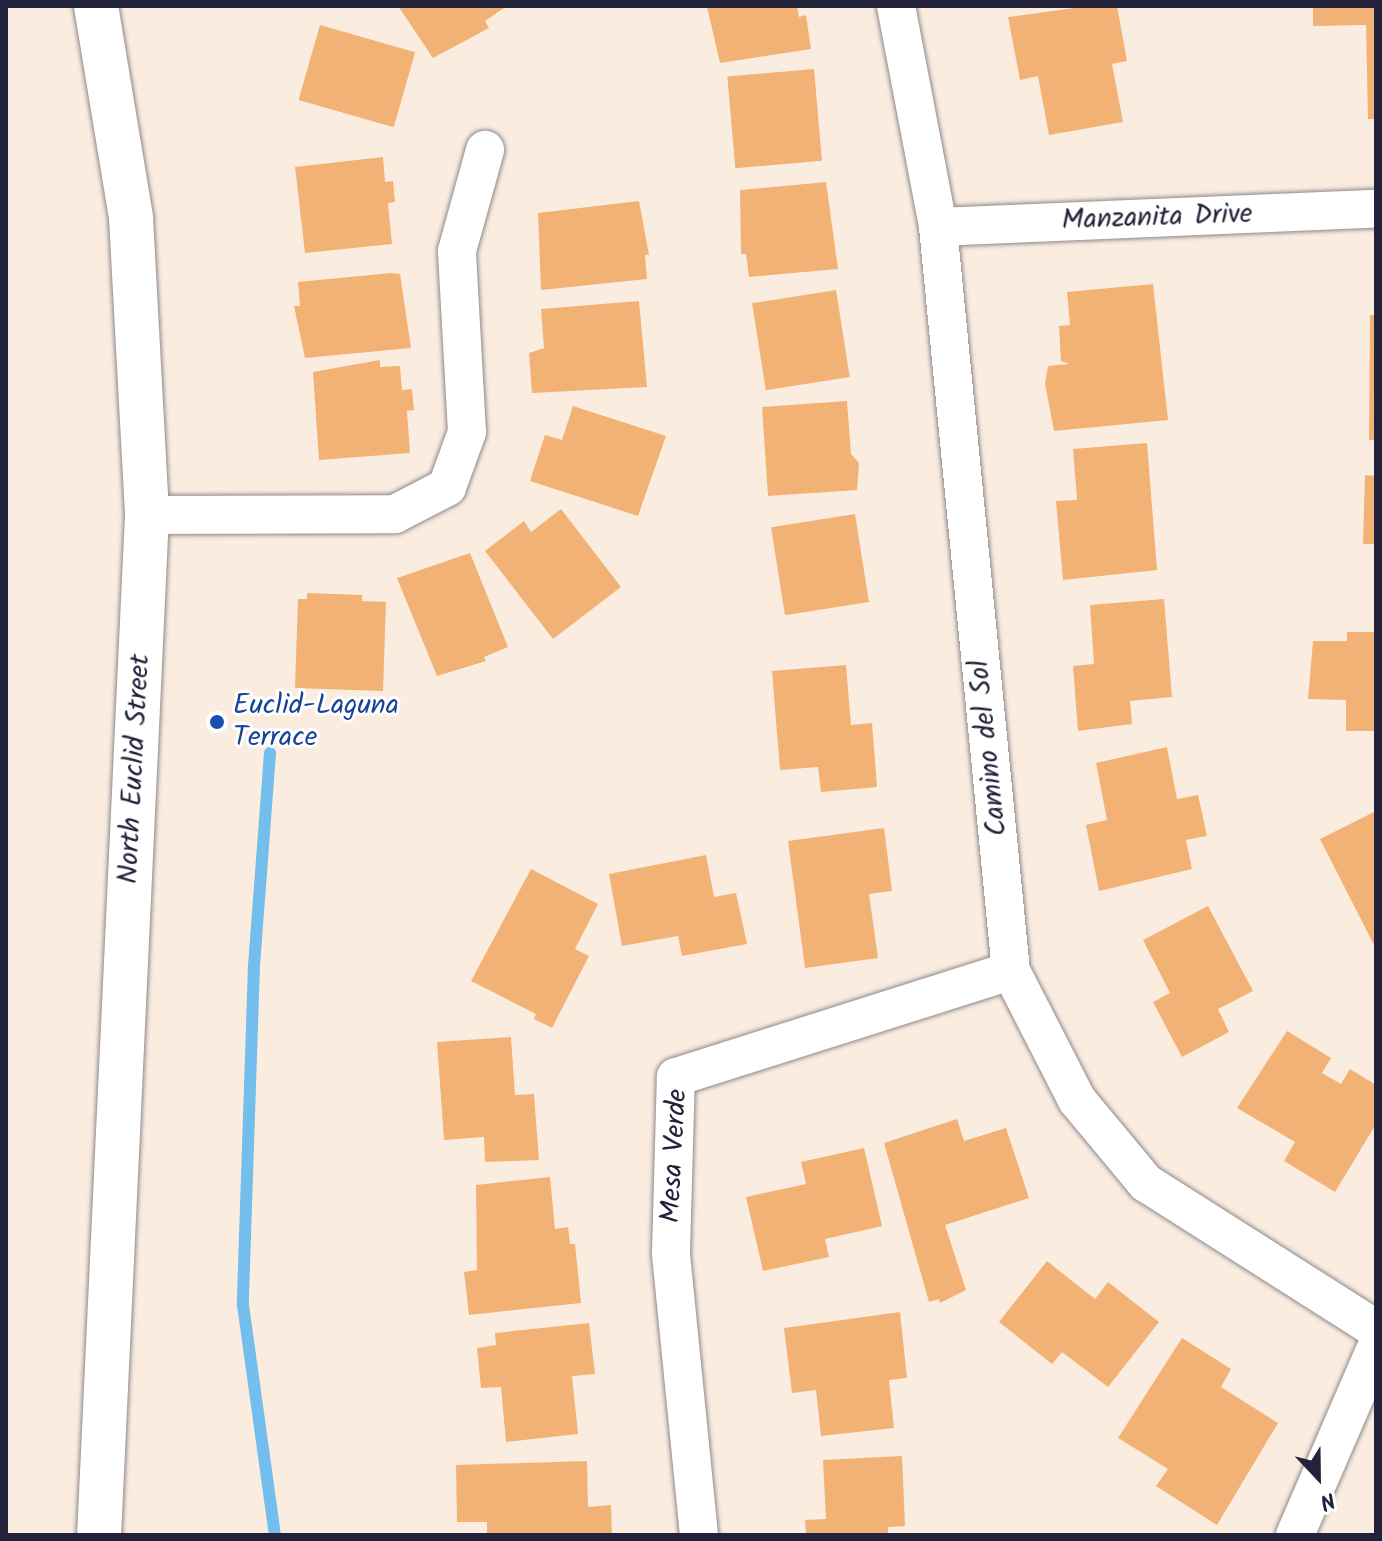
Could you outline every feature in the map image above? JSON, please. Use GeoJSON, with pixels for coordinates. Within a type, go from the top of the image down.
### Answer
{"type":"FeatureCollection","features":[{"type":"Feature","properties":{"kind":"main road","name":"North Euclid Street"},"geometry":{"type":"LineString","coordinates":[[96,6],[131,218],[147,515],[99,1535]]}},
{"type":"Feature","properties":{"kind":"street","name":"Camino del Sol"},"geometry":{"type":"LineString","coordinates":[[896,6],[938,227],[1011,971],[1077,1100],[1146,1183],[1376,1329]]}},
{"type":"Feature","properties":{"kind":"street"},"geometry":{"type":"LineString","coordinates":[[147,515],[395,514],[447,487],[467,432],[457,251],[485,150]]}},
{"type":"Feature","properties":{"kind":"street","name":"Manzanita Drive"},"geometry":{"type":"LineString","coordinates":[[938,227],[1376,209]]}},
{"type":"Feature","properties":{"kind":"street","name":"Mesa Verde"},"geometry":{"type":"LineString","coordinates":[[699,1535],[671,1252],[676,1077],[1011,971]]}},
{"type":"Feature","properties":{"kind":"street"},"geometry":{"type":"LineString","coordinates":[[1295,1535],[1376,1348]]}},
{"type":"Feature","properties":{"kind":"building"},"geometry":{"type":"Polygon","coordinates":[[[398,6],[507,6],[485,21],[489,28],[433,58],[398,6]]]}},
{"type":"Feature","properties":{"kind":"building"},"geometry":{"type":"Polygon","coordinates":[[[797,6],[799,17],[806,15],[811,49],[720,63],[707,7],[797,6]]]}},
{"type":"Feature","properties":{"kind":"building"},"geometry":{"type":"Polygon","coordinates":[[[1089,6],[1117,6],[1127,61],[1112,64],[1123,122],[1049,135],[1038,76],[1020,80],[1008,17],[1089,6]]]}},
{"type":"Feature","properties":{"kind":"building"},"geometry":{"type":"Polygon","coordinates":[[[1313,6],[1376,6],[1376,119],[1368,119],[1366,25],[1313,26],[1313,6]]]}},
{"type":"Feature","properties":{"kind":"building"},"geometry":{"type":"Polygon","coordinates":[[[320,25],[415,52],[394,127],[299,100],[320,25]]]}},
{"type":"Feature","properties":{"kind":"building"},"geometry":{"type":"Polygon","coordinates":[[[814,69],[822,161],[735,168],[727,77],[814,69]]]}},
{"type":"Feature","properties":{"kind":"building"},"geometry":{"type":"Polygon","coordinates":[[[383,157],[385,182],[393,181],[395,202],[388,203],[392,244],[305,253],[295,167],[383,157]]]}},
{"type":"Feature","properties":{"kind":"building"},"geometry":{"type":"Polygon","coordinates":[[[826,182],[838,269],[749,277],[746,254],[741,254],[740,190],[826,182]]]}},
{"type":"Feature","properties":{"kind":"building"},"geometry":{"type":"Polygon","coordinates":[[[639,201],[649,255],[645,255],[647,279],[541,290],[538,213],[639,201]]]}},
{"type":"Feature","properties":{"kind":"building"},"geometry":{"type":"Polygon","coordinates":[[[400,274],[411,348],[305,358],[294,306],[300,306],[298,282],[400,274]]]}},
{"type":"Feature","properties":{"kind":"building"},"geometry":{"type":"Polygon","coordinates":[[[1153,284],[1168,420],[1054,431],[1045,384],[1048,366],[1069,364],[1061,361],[1059,326],[1070,325],[1067,292],[1153,284]]]}},
{"type":"Feature","properties":{"kind":"building"},"geometry":{"type":"Polygon","coordinates":[[[836,290],[850,377],[766,390],[752,303],[836,290]]]}},
{"type":"Feature","properties":{"kind":"building"},"geometry":{"type":"Polygon","coordinates":[[[639,301],[647,387],[532,393],[529,353],[544,348],[541,309],[639,301]]]}},
{"type":"Feature","properties":{"kind":"building"},"geometry":{"type":"Polygon","coordinates":[[[1370,315],[1376,315],[1376,440],[1369,440],[1370,315]]]}},
{"type":"Feature","properties":{"kind":"building"},"geometry":{"type":"Polygon","coordinates":[[[380,360],[380,367],[400,366],[402,390],[412,389],[414,410],[407,411],[410,453],[319,460],[313,372],[380,360]]]}},
{"type":"Feature","properties":{"kind":"building"},"geometry":{"type":"Polygon","coordinates":[[[847,401],[851,454],[859,463],[857,490],[768,496],[762,407],[847,401]]]}},
{"type":"Feature","properties":{"kind":"building"},"geometry":{"type":"Polygon","coordinates":[[[573,406],[666,436],[638,516],[530,481],[545,435],[562,440],[573,406]]]}},
{"type":"Feature","properties":{"kind":"building"},"geometry":{"type":"Polygon","coordinates":[[[1147,443],[1157,570],[1063,580],[1056,501],[1077,500],[1073,449],[1147,443]]]}},
{"type":"Feature","properties":{"kind":"building"},"geometry":{"type":"Polygon","coordinates":[[[1365,475],[1376,476],[1376,544],[1363,544],[1365,475]]]}},
{"type":"Feature","properties":{"kind":"building"},"geometry":{"type":"Polygon","coordinates":[[[561,509],[621,587],[553,639],[485,551],[524,521],[531,532],[561,509]]]}},
{"type":"Feature","properties":{"kind":"building"},"geometry":{"type":"Polygon","coordinates":[[[855,514],[869,602],[785,615],[771,527],[855,514]]]}},
{"type":"Feature","properties":{"kind":"building"},"geometry":{"type":"Polygon","coordinates":[[[470,553],[508,647],[484,657],[486,661],[437,676],[397,578],[470,553]]]}},
{"type":"Feature","properties":{"kind":"building"},"geometry":{"type":"Polygon","coordinates":[[[307,593],[362,595],[362,601],[386,602],[383,691],[295,688],[298,599],[307,599],[307,593]]]}},
{"type":"Feature","properties":{"kind":"building"},"geometry":{"type":"Polygon","coordinates":[[[1164,599],[1172,697],[1130,701],[1132,724],[1078,731],[1073,666],[1094,664],[1090,605],[1164,599]]]}},
{"type":"Feature","properties":{"kind":"building"},"geometry":{"type":"Polygon","coordinates":[[[1347,632],[1376,632],[1376,731],[1346,731],[1346,700],[1308,699],[1313,641],[1347,641],[1347,632]]]}},
{"type":"Feature","properties":{"kind":"building"},"geometry":{"type":"Polygon","coordinates":[[[846,665],[851,725],[872,723],[877,787],[821,792],[818,767],[780,770],[772,671],[846,665]]]}},
{"type":"Feature","properties":{"kind":"building"},"geometry":{"type":"Polygon","coordinates":[[[1167,747],[1177,799],[1198,795],[1207,836],[1186,840],[1192,869],[1099,891],[1086,825],[1107,820],[1096,763],[1167,747]]]}},
{"type":"Feature","properties":{"kind":"building"},"geometry":{"type":"Polygon","coordinates":[[[1376,811],[1376,949],[1320,839],[1376,811]]]}},
{"type":"Feature","properties":{"kind":"building"},"geometry":{"type":"Polygon","coordinates":[[[884,828],[892,891],[869,894],[878,958],[805,968],[788,841],[884,828]]]}},
{"type":"Feature","properties":{"kind":"building"},"geometry":{"type":"Polygon","coordinates":[[[706,855],[714,897],[736,893],[747,944],[682,956],[678,936],[622,946],[609,874],[706,855]]]}},
{"type":"Feature","properties":{"kind":"building"},"geometry":{"type":"Polygon","coordinates":[[[531,869],[598,904],[575,949],[589,956],[552,1028],[534,1019],[536,1014],[471,981],[531,869]]]}},
{"type":"Feature","properties":{"kind":"building"},"geometry":{"type":"Polygon","coordinates":[[[1208,906],[1253,991],[1218,1009],[1229,1032],[1182,1057],[1153,1002],[1170,993],[1143,940],[1208,906]]]}},
{"type":"Feature","properties":{"kind":"building"},"geometry":{"type":"Polygon","coordinates":[[[1287,1031],[1331,1058],[1322,1073],[1341,1084],[1350,1069],[1376,1085],[1376,1124],[1335,1192],[1284,1161],[1295,1142],[1237,1108],[1287,1031]]]}},
{"type":"Feature","properties":{"kind":"building"},"geometry":{"type":"Polygon","coordinates":[[[511,1037],[515,1095],[534,1094],[539,1160],[485,1162],[484,1137],[444,1140],[437,1042],[511,1037]]]}},
{"type":"Feature","properties":{"kind":"building"},"geometry":{"type":"Polygon","coordinates":[[[957,1119],[964,1141],[1006,1128],[1029,1198],[945,1225],[966,1290],[940,1303],[939,1299],[929,1302],[884,1143],[957,1119]]]}},
{"type":"Feature","properties":{"kind":"building"},"geometry":{"type":"Polygon","coordinates":[[[864,1148],[882,1226],[825,1239],[829,1257],[763,1271],[746,1197],[806,1184],[801,1162],[864,1148]]]}},
{"type":"Feature","properties":{"kind":"building"},"geometry":{"type":"Polygon","coordinates":[[[550,1177],[555,1229],[568,1227],[570,1244],[575,1244],[581,1303],[469,1315],[464,1272],[477,1270],[476,1185],[550,1177]]]}},
{"type":"Feature","properties":{"kind":"building"},"geometry":{"type":"Polygon","coordinates":[[[1047,1261],[1095,1299],[1108,1282],[1159,1322],[1108,1387],[1062,1352],[1052,1364],[999,1322],[1047,1261]]]}},
{"type":"Feature","properties":{"kind":"building"},"geometry":{"type":"Polygon","coordinates":[[[900,1312],[907,1378],[889,1380],[894,1428],[821,1436],[816,1390],[792,1393],[784,1328],[900,1312]]]}},
{"type":"Feature","properties":{"kind":"building"},"geometry":{"type":"Polygon","coordinates":[[[589,1323],[595,1374],[572,1376],[578,1434],[506,1442],[501,1387],[481,1388],[477,1348],[496,1345],[495,1333],[589,1323]]]}},
{"type":"Feature","properties":{"kind":"building"},"geometry":{"type":"Polygon","coordinates":[[[1182,1338],[1231,1369],[1221,1387],[1278,1423],[1217,1525],[1156,1486],[1168,1469],[1118,1438],[1182,1338]]]}},
{"type":"Feature","properties":{"kind":"building"},"geometry":{"type":"Polygon","coordinates":[[[902,1456],[905,1526],[888,1527],[888,1535],[806,1535],[805,1520],[826,1519],[823,1460],[902,1456]]]}},
{"type":"Feature","properties":{"kind":"building"},"geometry":{"type":"Polygon","coordinates":[[[587,1461],[588,1507],[611,1505],[612,1535],[487,1534],[487,1522],[457,1522],[456,1465],[587,1461]]]}},
{"type":"Feature","properties":{"kind":"waterway"},"geometry":{"type":"LineString","coordinates":[[270,753],[254,965],[243,1305],[275,1535]]}},
{"type":"Feature","properties":{"kind":"place","name":"Euclid-Laguna Terrace"},"geometry":{"type":"Point","coordinates":[217,722]}}]}
